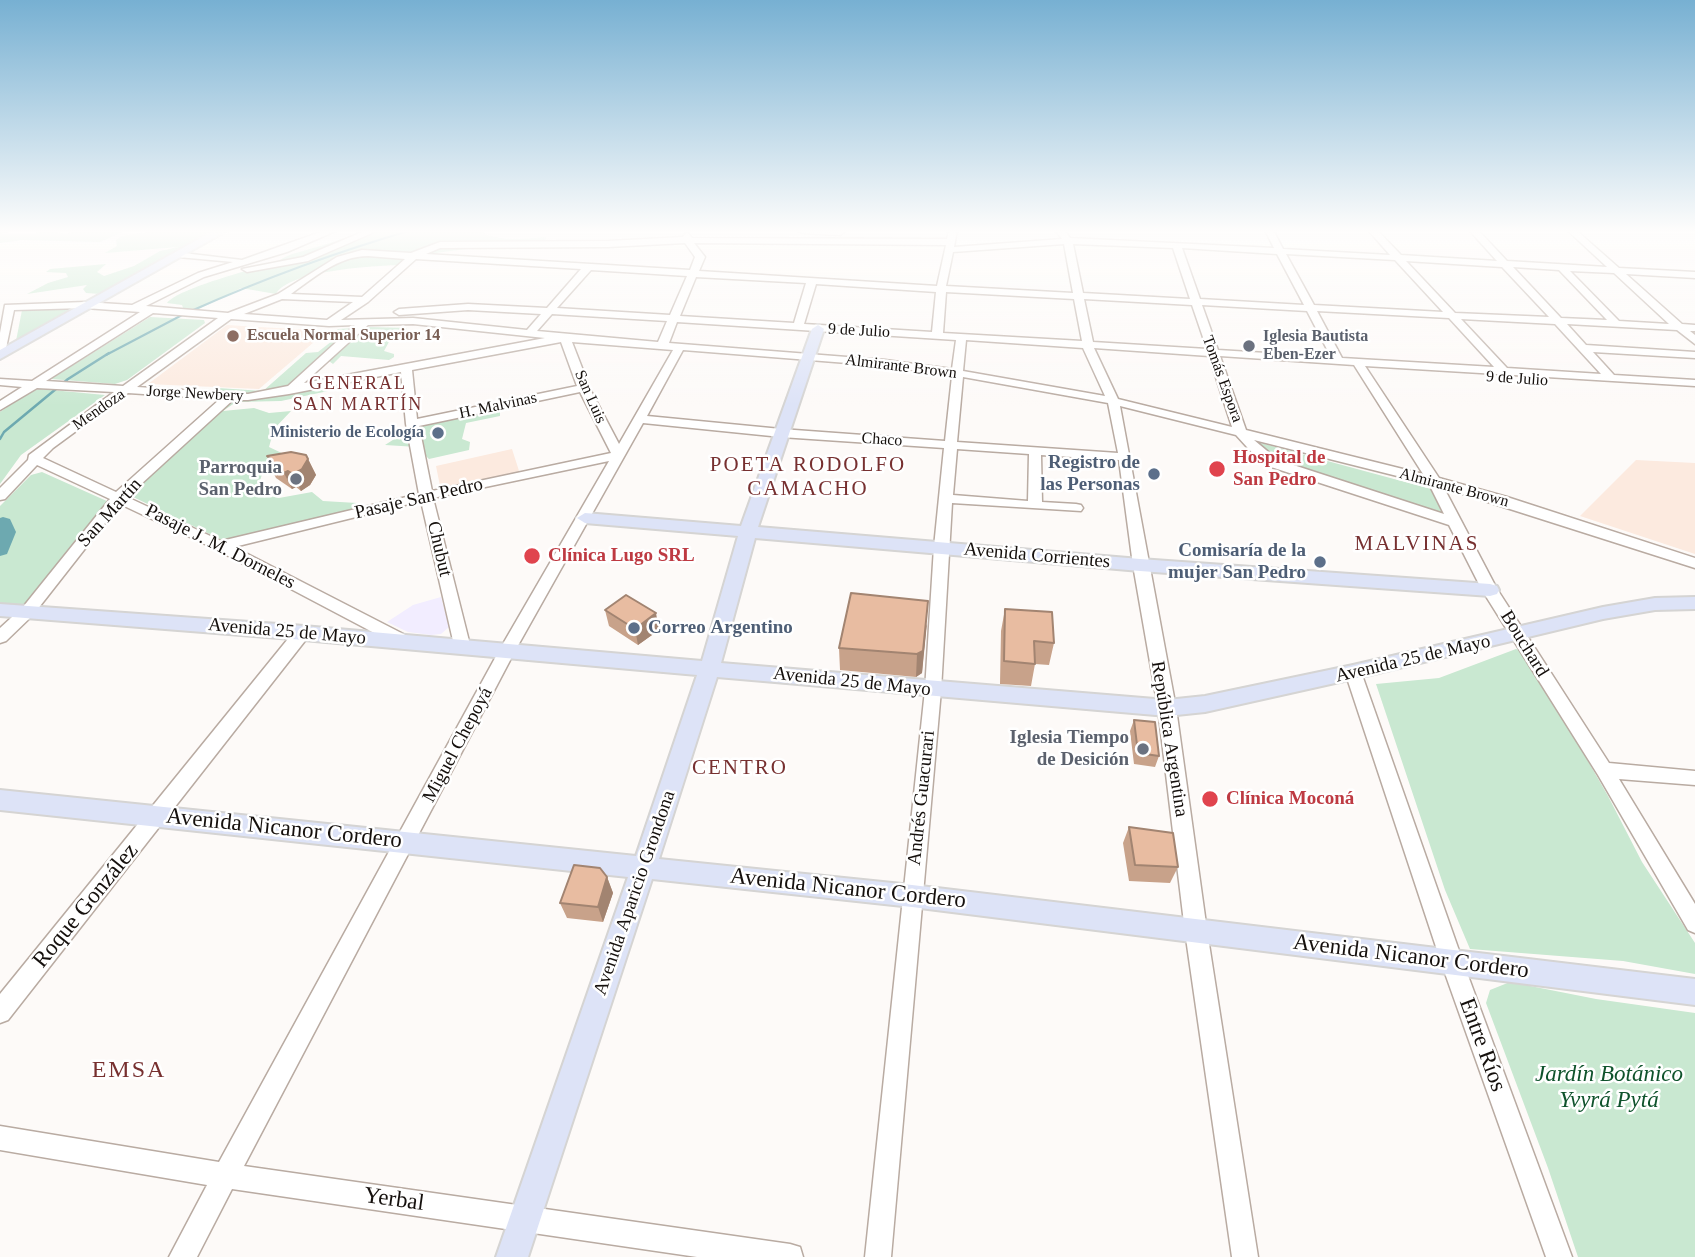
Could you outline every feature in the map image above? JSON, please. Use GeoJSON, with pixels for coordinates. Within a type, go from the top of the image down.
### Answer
{"type":"FeatureCollection","features":[{"type":"Feature","properties":{"kind":"main road"},"geometry":{"type":"LineString","coordinates":[[0,354],[116,289]]}},
{"type":"Feature","properties":{"kind":"main road","name":"Avenida Aparicio Grondona"},"geometry":{"type":"LineString","coordinates":[[512,1257],[644,867],[709,668],[748,531],[818,329]]}},
{"type":"Feature","properties":{"kind":"main road","name":"Avenida Corrientes"},"geometry":{"type":"LineString","coordinates":[[584,518],[1140,565],[1490,590]]}},
{"type":"Feature","properties":{"kind":"main road","name":"Avenida 25 de Mayo"},"geometry":{"type":"LineString","coordinates":[[0,610],[462,645],[933,690],[1167,708],[1205,705],[1642,606],[1695,603]]}},
{"type":"Feature","properties":{"kind":"main road","name":"Avenida Nicanor Cordero"},"geometry":{"type":"LineString","coordinates":[[0,800],[912,896],[1695,992]]}},
{"type":"Feature","properties":{"kind":"street"},"geometry":{"type":"LineString","coordinates":[[133,309],[171,289]]}},
{"type":"Feature","properties":{"kind":"street"},"geometry":{"type":"LineString","coordinates":[[281,296],[292,289]]}},
{"type":"Feature","properties":{"kind":"street"},"geometry":{"type":"LineString","coordinates":[[333,320],[377,289]]}},
{"type":"Feature","properties":{"kind":"street"},"geometry":{"type":"LineString","coordinates":[[530,334],[570,289]]}},
{"type":"Feature","properties":{"kind":"street"},"geometry":{"type":"LineString","coordinates":[[662,346],[686,289]]}},
{"type":"Feature","properties":{"kind":"street"},"geometry":{"type":"LineString","coordinates":[[798,328],[810,289]]}},
{"type":"Feature","properties":{"kind":"street"},"geometry":{"type":"LineString","coordinates":[[936,289],[1695,328]]}},
{"type":"Feature","properties":{"kind":"street"},"geometry":{"type":"LineString","coordinates":[[937,336],[942,289]]}},
{"type":"Feature","properties":{"kind":"street","name":"República Argentina"},"geometry":{"type":"LineString","coordinates":[[1076,289],[1088,346],[1113,401],[1125,457],[1140,565],[1167,708],[1196,931],[1245,1257]]}},
{"type":"Feature","properties":{"kind":"street","name":"Tomás Espora"},"geometry":{"type":"LineString","coordinates":[[1191,289],[1240,432]]}},
{"type":"Feature","properties":{"kind":"street"},"geometry":{"type":"LineString","coordinates":[[1301,289],[1339,362]]}},
{"type":"Feature","properties":{"kind":"street"},"geometry":{"type":"LineString","coordinates":[[1425,289],[1504,371]]}},
{"type":"Feature","properties":{"kind":"street"},"geometry":{"type":"LineString","coordinates":[[1526,289],[1610,377]]}},
{"type":"Feature","properties":{"kind":"street"},"geometry":{"type":"LineString","coordinates":[[1582,289],[1616,324]]}},
{"type":"Feature","properties":{"kind":"street"},"geometry":{"type":"LineString","coordinates":[[1636,289],[1695,341]]}},
{"type":"Feature","properties":{"kind":"street","name":"Mendoza"},"geometry":{"type":"LineString","coordinates":[[0,496],[33,458],[226,317],[281,296],[364,300]]}},
{"type":"Feature","properties":{"kind":"street"},"geometry":{"type":"LineString","coordinates":[[0,298],[9,307],[0,354]]}},
{"type":"Feature","properties":{"kind":"street","name":"Almirante Brown"},"geometry":{"type":"LineString","coordinates":[[9,307],[85,306],[226,317],[413,321],[565,338],[885,363],[958,373],[1113,401],[1434,481],[1502,500],[1695,564]]}},
{"type":"Feature","properties":{"kind":"street","name":"9 de Julio"},"geometry":{"type":"LineString","coordinates":[[333,320],[453,308],[550,311],[1212,353],[1695,390]]}},
{"type":"Feature","properties":{"kind":"street"},"geometry":{"type":"LineString","coordinates":[[0,406],[149,311]]}},
{"type":"Feature","properties":{"kind":"street"},"geometry":{"type":"LineString","coordinates":[[288,392],[365,322]]}},
{"type":"Feature","properties":{"kind":"street","name":"Jorge Newbery"},"geometry":{"type":"LineString","coordinates":[[36,383],[229,397],[288,392],[565,338]]}},
{"type":"Feature","properties":{"kind":"street","name":"San Luis"},"geometry":{"type":"LineString","coordinates":[[565,338],[584,388],[618,455]]}},
{"type":"Feature","properties":{"kind":"street","name":"Andrés Guacurari"},"geometry":{"type":"LineString","coordinates":[[878,1257],[933,690],[942,547],[961,338]]}},
{"type":"Feature","properties":{"kind":"street","name":"Miguel Chepoyá"},"geometry":{"type":"LineString","coordinates":[[182,1257],[407,842],[508,649],[680,347]]}},
{"type":"Feature","properties":{"kind":"street"},"geometry":{"type":"LineString","coordinates":[[1582,348],[1695,355]]}},
{"type":"Feature","properties":{"kind":"street","name":"9 de Julio"},"geometry":{"type":"LineString","coordinates":[[1360,366],[1504,371],[1695,383]]}},
{"type":"Feature","properties":{"kind":"street","name":"Bouchard"},"geometry":{"type":"LineString","coordinates":[[1360,366],[1434,481],[1452,521],[1490,590],[1604,770],[1695,923]]}},
{"type":"Feature","properties":{"kind":"street","name":"Chubut"},"geometry":{"type":"LineString","coordinates":[[407,370],[412,425],[426,496],[462,645]]}},
{"type":"Feature","properties":{"kind":"street"},"geometry":{"type":"LineString","coordinates":[[0,382],[36,383]]}},
{"type":"Feature","properties":{"kind":"street","name":"H. Malvinas"},"geometry":{"type":"LineString","coordinates":[[412,425],[584,388]]}},
{"type":"Feature","properties":{"kind":"street","name":"San Martín"},"geometry":{"type":"LineString","coordinates":[[0,637],[28,611],[119,497],[229,397]]}},
{"type":"Feature","properties":{"kind":"street","name":"Chaco"},"geometry":{"type":"LineString","coordinates":[[603,426],[637,424],[1125,457]]}},
{"type":"Feature","properties":{"kind":"street"},"geometry":{"type":"LineString","coordinates":[[1240,432],[1261,455],[1273,463],[1452,521]]}},
{"type":"Feature","properties":{"kind":"street"},"geometry":{"type":"LineString","coordinates":[[1035,451],[1035,505]]}},
{"type":"Feature","properties":{"kind":"street","name":"Pasaje San Pedro"},"geometry":{"type":"LineString","coordinates":[[220,546],[426,496],[618,455]]}},
{"type":"Feature","properties":{"kind":"street","name":"Pasaje J. M. Dorneles"},"geometry":{"type":"LineString","coordinates":[[33,458],[220,546],[404,642]]}},
{"type":"Feature","properties":{"kind":"street"},"geometry":{"type":"LineString","coordinates":[[947,499],[1076,508]]}},
{"type":"Feature","properties":{"kind":"street","name":"Roque González"},"geometry":{"type":"LineString","coordinates":[[0,1012],[159,816],[302,633]]}},
{"type":"Feature","properties":{"kind":"street","name":"Entre Ríos"},"geometry":{"type":"LineString","coordinates":[[1353,672],[1452,962],[1559,1257]]}},
{"type":"Feature","properties":{"kind":"street"},"geometry":{"type":"LineString","coordinates":[[1604,770],[1695,778]]}},
{"type":"Feature","properties":{"kind":"street","name":"Yerbal"},"geometry":{"type":"LineString","coordinates":[[0,1138],[227,1176],[790,1257]]}},
{"type":"Feature","properties":{"kind":"shaded area"},"geometry":{"type":"Polygon","coordinates":[[[227,325],[327,331],[259,389],[148,384],[227,325]]]}},
{"type":"Feature","properties":{"kind":"shaded area"},"geometry":{"type":"Polygon","coordinates":[[[512,449],[520,474],[441,491],[436,466],[512,449]]]}},
{"type":"Feature","properties":{"kind":"shaded area"},"geometry":{"type":"Polygon","coordinates":[[[1636,460],[1695,463],[1695,554],[1580,516],[1636,460]]]}},
{"type":"Feature","properties":{"kind":"shaded area"},"geometry":{"type":"Polygon","coordinates":[[[441,597],[449,627],[441,634],[408,632],[387,622],[413,605],[441,597]]]}},
{"type":"Feature","properties":{"kind":"green space"},"geometry":{"type":"Polygon","coordinates":[[[37,289],[63,289],[27,294],[37,289]]]}},
{"type":"Feature","properties":{"kind":"green space"},"geometry":{"type":"Polygon","coordinates":[[[83,289],[110,289],[100,294],[86,293],[83,289]]]}},
{"type":"Feature","properties":{"kind":"green space"},"geometry":{"type":"Polygon","coordinates":[[[240,289],[195,311],[184,310],[182,305],[167,303],[186,291],[240,289]]]}},
{"type":"Feature","properties":{"kind":"green space"},"geometry":{"type":"Polygon","coordinates":[[[245,289],[281,289],[276,294],[245,289]]]}},
{"type":"Feature","properties":{"kind":"green space"},"geometry":{"type":"Polygon","coordinates":[[[73,308],[21,339],[16,341],[22,310],[73,308]]]}},
{"type":"Feature","properties":{"kind":"green space"},"geometry":{"type":"Polygon","coordinates":[[[150,317],[204,320],[205,323],[127,380],[115,384],[51,379],[150,317]]]}},
{"type":"Feature","properties":{"kind":"green space"},"geometry":{"type":"Polygon","coordinates":[[[407,328],[406,332],[390,340],[384,351],[394,354],[394,357],[389,360],[341,356],[333,364],[322,356],[287,390],[332,386],[333,390],[281,401],[236,402],[223,411],[254,408],[269,413],[291,411],[274,429],[269,447],[288,456],[266,462],[256,493],[279,498],[312,492],[323,501],[357,503],[346,515],[222,540],[127,494],[232,401],[209,391],[218,388],[263,391],[306,353],[318,352],[332,341],[329,337],[338,329],[407,328]]]}},
{"type":"Feature","properties":{"kind":"green space"},"geometry":{"type":"Polygon","coordinates":[[[41,389],[105,395],[21,455],[0,484],[0,412],[31,391],[41,389]]]}},
{"type":"Feature","properties":{"kind":"green space"},"geometry":{"type":"Polygon","coordinates":[[[492,409],[500,411],[500,416],[466,423],[462,439],[470,442],[469,450],[429,459],[417,447],[385,445],[410,429],[492,409]]]}},
{"type":"Feature","properties":{"kind":"green space"},"geometry":{"type":"Polygon","coordinates":[[[1257,442],[1431,489],[1442,513],[1324,477],[1264,450],[1257,442]]]}},
{"type":"Feature","properties":{"kind":"green space"},"geometry":{"type":"Polygon","coordinates":[[[42,472],[109,502],[32,603],[20,608],[0,606],[0,506],[31,475],[42,472]]]}},
{"type":"Feature","properties":{"kind":"green space"},"geometry":{"type":"Polygon","coordinates":[[[1516,649],[1526,653],[1608,796],[1642,862],[1695,943],[1695,974],[1623,961],[1470,949],[1445,890],[1376,684],[1439,678],[1516,649]]]}},
{"type":"Feature","properties":{"kind":"green space","name":"Jardín Botánico Yvyrá Pytá"},"geometry":{"type":"Polygon","coordinates":[[[1510,982],[1596,999],[1695,1013],[1695,1257],[1578,1257],[1548,1168],[1486,1003],[1490,990],[1510,982]]]}},
{"type":"Feature","properties":{"kind":"building"},"geometry":{"type":"Polygon","coordinates":[[[291,452],[306,455],[308,459],[302,469],[293,474],[288,471],[284,473],[268,462],[272,460],[267,456],[291,452]]]}},
{"type":"Feature","properties":{"kind":"building"},"geometry":{"type":"Polygon","coordinates":[[[851,593],[928,601],[923,651],[917,654],[839,648],[851,593]]]}},
{"type":"Feature","properties":{"kind":"building"},"geometry":{"type":"Polygon","coordinates":[[[626,595],[656,613],[635,629],[605,610],[626,595]]]}},
{"type":"Feature","properties":{"kind":"building"},"geometry":{"type":"Polygon","coordinates":[[[1005,609],[1052,612],[1054,643],[1034,641],[1035,664],[1004,661],[1005,609]]]}},
{"type":"Feature","properties":{"kind":"building"},"geometry":{"type":"Polygon","coordinates":[[[1134,720],[1155,722],[1159,756],[1138,753],[1134,720]]]}},
{"type":"Feature","properties":{"kind":"building"},"geometry":{"type":"Polygon","coordinates":[[[1129,827],[1173,833],[1178,867],[1135,865],[1129,827]]]}},
{"type":"Feature","properties":{"kind":"building"},"geometry":{"type":"Polygon","coordinates":[[[574,865],[600,868],[607,877],[598,907],[560,903],[574,865]]]}},
{"type":"Feature","properties":{"kind":"waterway"},"geometry":{"type":"LineString","coordinates":[[191,311],[243,289]]}},
{"type":"Feature","properties":{"kind":"waterway"},"geometry":{"type":"LineString","coordinates":[[106,355],[184,314]]}},
{"type":"Feature","properties":{"kind":"waterway"},"geometry":{"type":"LineString","coordinates":[[0,439],[4,432],[68,379],[109,353]]}},
{"type":"Feature","properties":{"kind":"waterway"},"geometry":{"type":"LineString","coordinates":[[0,550],[7,532],[3,523]]}},
{"type":"Feature","properties":{"kind":"place","name":"Escuela Normal Superior 14"},"geometry":{"type":"Point","coordinates":[233,336]}},
{"type":"Feature","properties":{"kind":"place","name":"Iglesia Bautista Eben-Ezer"},"geometry":{"type":"Point","coordinates":[1249,346]}},
{"type":"Feature","properties":{"kind":"place","name":"Ministerio de Ecología"},"geometry":{"type":"Point","coordinates":[438,433]}},
{"type":"Feature","properties":{"kind":"place","name":"Hospital de San Pedro"},"geometry":{"type":"Point","coordinates":[1217,469]}},
{"type":"Feature","properties":{"kind":"place","name":"Registro de las Personas"},"geometry":{"type":"Point","coordinates":[1154,474]}},
{"type":"Feature","properties":{"kind":"place","name":"Parroquia San Pedro"},"geometry":{"type":"Point","coordinates":[296,479]}},
{"type":"Feature","properties":{"kind":"place","name":"Clínica Lugo SRL"},"geometry":{"type":"Point","coordinates":[532,556]}},
{"type":"Feature","properties":{"kind":"place","name":"Comisaría de la mujer San Pedro"},"geometry":{"type":"Point","coordinates":[1320,562]}},
{"type":"Feature","properties":{"kind":"place","name":"Correo Argentino"},"geometry":{"type":"Point","coordinates":[634,628]}},
{"type":"Feature","properties":{"kind":"place","name":"Iglesia Tiempo de Desición"},"geometry":{"type":"Point","coordinates":[1143,749]}},
{"type":"Feature","properties":{"kind":"place","name":"Clínica Moconá"},"geometry":{"type":"Point","coordinates":[1210,799]}},
{"type":"Feature","properties":{"kind":"district","name":"GENERAL SAN MARTÍN"},"geometry":{"type":"Point","coordinates":[358,394]}},
{"type":"Feature","properties":{"kind":"district","name":"POETA RODOLFO CAMACHO"},"geometry":{"type":"Point","coordinates":[808,477]}},
{"type":"Feature","properties":{"kind":"district","name":"MALVINAS"},"geometry":{"type":"Point","coordinates":[1417,544]}},
{"type":"Feature","properties":{"kind":"district","name":"CENTRO"},"geometry":{"type":"Point","coordinates":[740,768]}},
{"type":"Feature","properties":{"kind":"district","name":"EMSA"},"geometry":{"type":"Point","coordinates":[129,1071]}}]}
